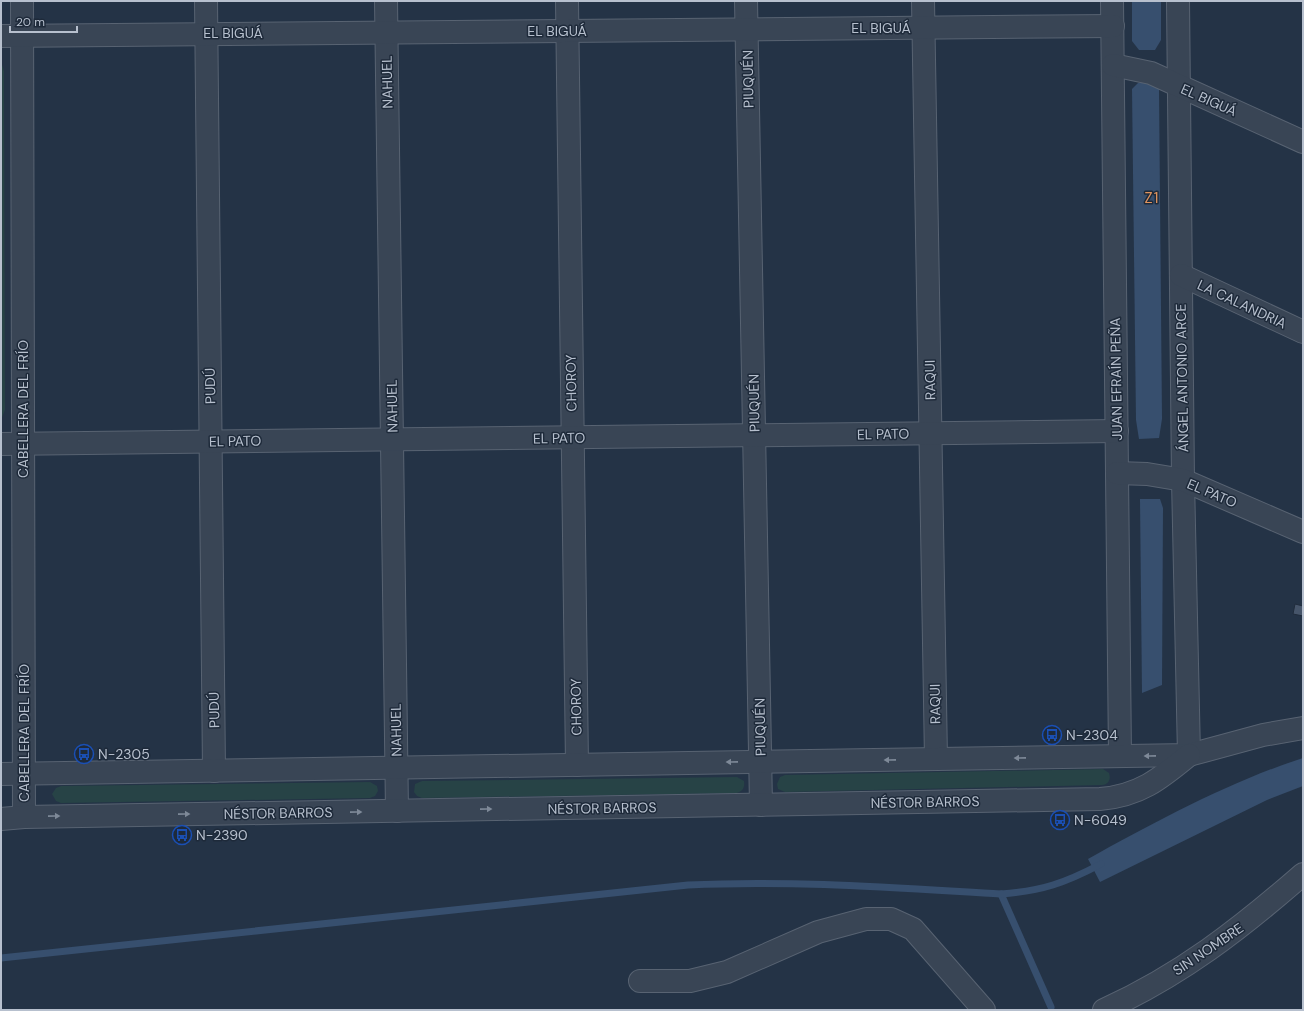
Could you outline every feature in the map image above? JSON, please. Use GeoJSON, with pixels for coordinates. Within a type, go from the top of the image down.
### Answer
{"type":"FeatureCollection","features":[{"type":"Feature","properties":{"kind":"street","name":"CABELLERA DEL FRÍO"},"geometry":{"type":"LineString","coordinates":[[22,1],[24,817]]}},
{"type":"Feature","properties":{"kind":"street","name":"PUDÚ"},"geometry":{"type":"LineString","coordinates":[[206,1],[214,771]]}},
{"type":"Feature","properties":{"kind":"street","name":"NAHUEL"},"geometry":{"type":"LineString","coordinates":[[386,1],[397,811]]}},
{"type":"Feature","properties":{"kind":"street","name":"CHOROY"},"geometry":{"type":"LineString","coordinates":[[566,1],[577,765]]}},
{"type":"Feature","properties":{"kind":"street","name":"PIUQUÉN"},"geometry":{"type":"LineString","coordinates":[[746,1],[761,805]]}},
{"type":"Feature","properties":{"kind":"street","name":"RAQUI"},"geometry":{"type":"LineString","coordinates":[[923,1],[936,759]]}},
{"type":"Feature","properties":{"kind":"street","name":"JUAN EFRAÍN PEÑA"},"geometry":{"type":"LineString","coordinates":[[1112,1],[1120,756]]}},
{"type":"Feature","properties":{"kind":"street","name":"ÁNGEL ANTONIO ARCE"},"geometry":{"type":"LineString","coordinates":[[1178,1],[1183,480],[1189,755]]}},
{"type":"Feature","properties":{"kind":"street","name":"EL BIGUÁ"},"geometry":{"type":"LineString","coordinates":[[1,36],[1113,26]]}},
{"type":"Feature","properties":{"kind":"street","name":"EL BIGUÁ"},"geometry":{"type":"LineString","coordinates":[[1113,64],[1151,73],[1303,142]]}},
{"type":"Feature","properties":{"kind":"street","name":"LA CALANDRIA"},"geometry":{"type":"LineString","coordinates":[[1181,275],[1303,332]]}},
{"type":"Feature","properties":{"kind":"street","name":"EL PATO"},"geometry":{"type":"LineString","coordinates":[[1,444],[1116,432]]}},
{"type":"Feature","properties":{"kind":"street","name":"EL PATO"},"geometry":{"type":"LineString","coordinates":[[1117,473],[1147,474],[1183,480],[1303,532]]}},
{"type":"Feature","properties":{"kind":"street","name":"NÉSTOR BARROS"},"geometry":{"type":"LineString","coordinates":[[1,774],[1189,755],[1263,735],[1303,728]]}},
{"type":"Feature","properties":{"kind":"street","name":"NÉSTOR BARROS"},"geometry":{"type":"LineString","coordinates":[[1,819],[24,817],[1111,798],[1132,793],[1151,785],[1189,755]]}},
{"type":"Feature","properties":{"kind":"street","name":"SIN NOMBRE"},"geometry":{"type":"LineString","coordinates":[[1104,1010],[1162,980],[1203,954],[1242,926],[1303,874]]}},
{"type":"Feature","properties":{"kind":"street"},"geometry":{"type":"LineString","coordinates":[[640,981],[690,981],[727,972],[818,932],[866,919],[890,919],[913,929],[984,1010]]}},
{"type":"Feature","properties":{"kind":"green space"},"geometry":{"type":"Polygon","coordinates":[[[1,61],[4,71],[5,410],[1,420],[1,61]]]}},
{"type":"Feature","properties":{"kind":"green space"},"geometry":{"type":"Polygon","coordinates":[[[1103,769],[1109,773],[1110,777],[1108,782],[1102,785],[785,792],[778,789],[777,784],[780,777],[785,775],[1103,769]]]}},
{"type":"Feature","properties":{"kind":"green space"},"geometry":{"type":"Polygon","coordinates":[[[737,777],[744,781],[744,787],[737,793],[422,798],[417,796],[414,792],[415,784],[422,781],[737,777]]]}},
{"type":"Feature","properties":{"kind":"green space"},"geometry":{"type":"Polygon","coordinates":[[[370,782],[377,786],[378,791],[375,796],[370,798],[61,803],[56,801],[52,794],[56,788],[61,786],[370,782]]]}},
{"type":"Feature","properties":{"kind":"water"},"geometry":{"type":"Polygon","coordinates":[[[1132,1],[1161,1],[1161,40],[1155,50],[1139,50],[1132,41],[1132,1]]]}},
{"type":"Feature","properties":{"kind":"water"},"geometry":{"type":"Polygon","coordinates":[[[1138,83],[1154,83],[1159,89],[1162,419],[1159,438],[1139,439],[1136,420],[1132,89],[1138,83]]]}},
{"type":"Feature","properties":{"kind":"water"},"geometry":{"type":"Polygon","coordinates":[[[1140,499],[1160,499],[1163,508],[1162,685],[1142,693],[1140,499]]]}},
{"type":"Feature","properties":{"kind":"water"},"geometry":{"type":"Polygon","coordinates":[[[1303,758],[1303,786],[1267,800],[1100,882],[1088,859],[1166,817],[1221,790],[1276,767],[1303,758]]]}},
{"type":"Feature","properties":{"kind":"building"},"geometry":{"type":"Polygon","coordinates":[[[1295,604],[1303,606],[1303,616],[1293,614],[1295,604]]]}},
{"type":"Feature","properties":{"kind":"waterway"},"geometry":{"type":"LineString","coordinates":[[1,958],[688,885],[767,883],[884,887],[1001,894],[1016,893],[1053,885],[1101,864]]}},
{"type":"Feature","properties":{"kind":"waterway"},"geometry":{"type":"LineString","coordinates":[[1001,894],[1051,1007]]}},
{"type":"Feature","properties":{"kind":"place","name":"N-2304"},"geometry":{"type":"Point","coordinates":[1052,735]}},
{"type":"Feature","properties":{"kind":"place","name":"N-2305"},"geometry":{"type":"Point","coordinates":[84,754]}},
{"type":"Feature","properties":{"kind":"place","name":"N-6049"},"geometry":{"type":"Point","coordinates":[1060,820]}},
{"type":"Feature","properties":{"kind":"place","name":"N-2390"},"geometry":{"type":"Point","coordinates":[182,835]}},
{"type":"Feature","properties":{"kind":"district","name":"Z1"},"geometry":{"type":"Point","coordinates":[1152,198]}}]}
